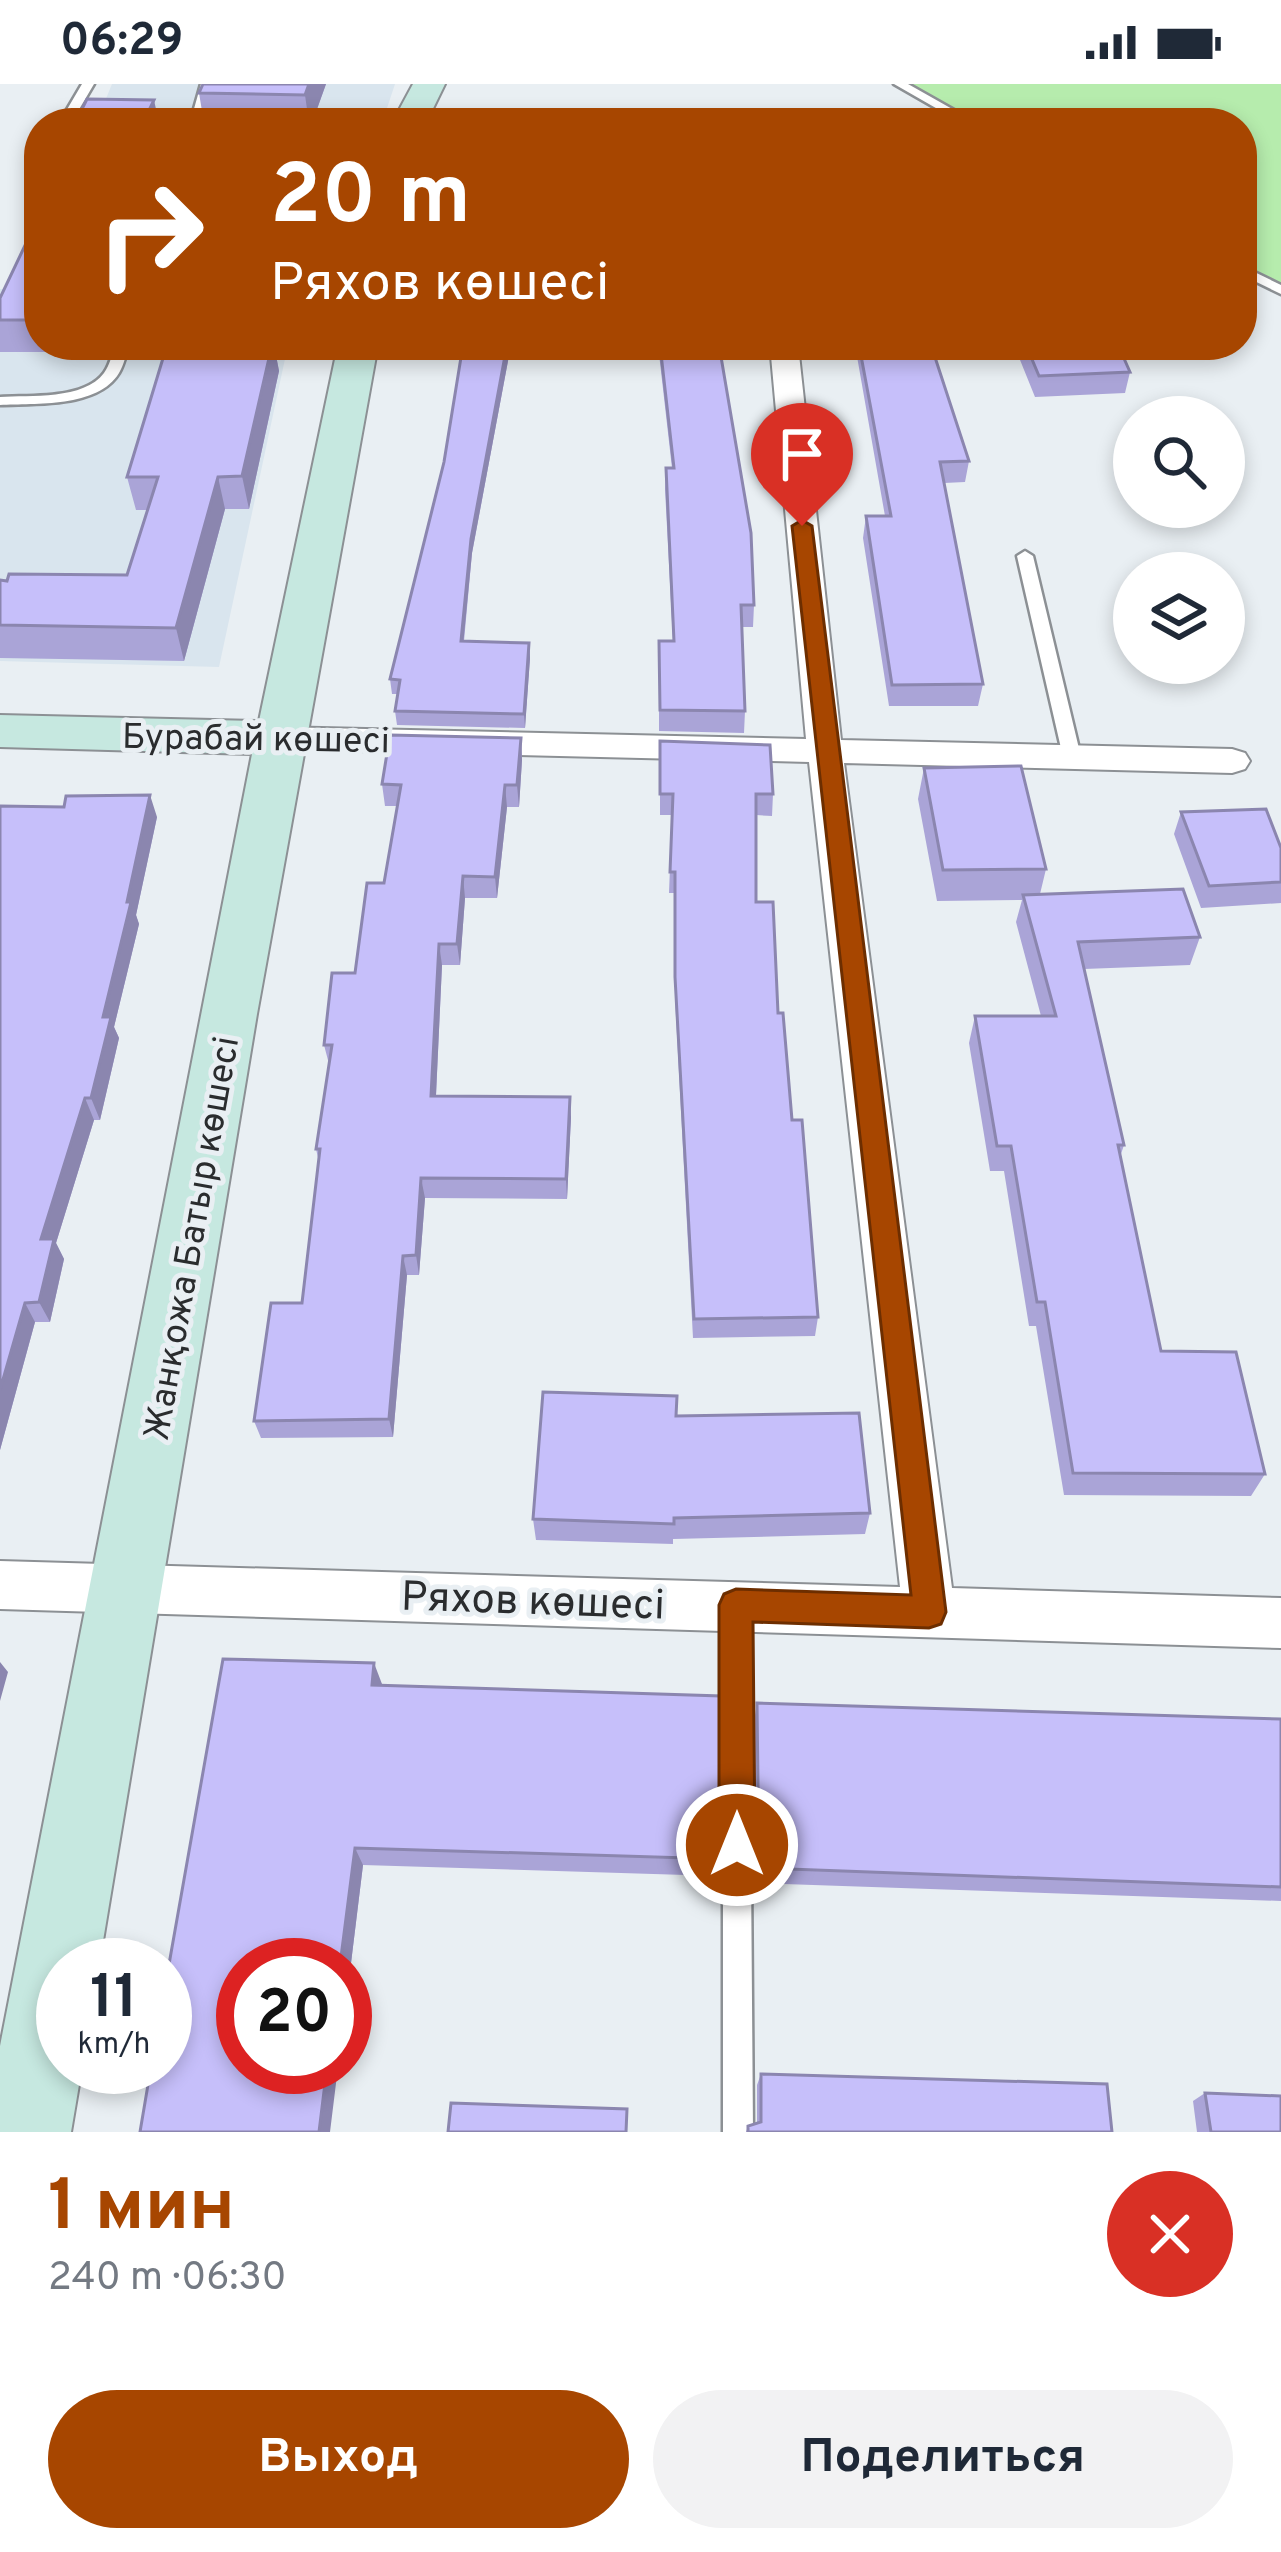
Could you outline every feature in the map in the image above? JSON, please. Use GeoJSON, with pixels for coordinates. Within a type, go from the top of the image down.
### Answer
{"type":"FeatureCollection","features":[{"type":"Feature","properties":{"kind":"main road","name":"Жанқожа Батыр көшесі"},"geometry":{"type":"LineString","coordinates":[[27,2132],[129,1586],[277,737],[355,360]]}},
{"type":"Feature","properties":{"kind":"main road","name":"Бурабай көшесі"},"geometry":{"type":"LineString","coordinates":[[0,730],[277,737]]}},
{"type":"Feature","properties":{"kind":"street"},"geometry":{"type":"LineString","coordinates":[[786,360],[826,751],[929,1612]]}},
{"type":"Feature","properties":{"kind":"street","name":"Бурабай көшесі"},"geometry":{"type":"LineString","coordinates":[[277,737],[1232,761]]}},
{"type":"Feature","properties":{"kind":"street","name":"Ряхов көшесі"},"geometry":{"type":"LineString","coordinates":[[0,1585],[1281,1623]]}},
{"type":"Feature","properties":{"kind":"lane"},"geometry":{"type":"LineString","coordinates":[[900,84],[944,108]]}},
{"type":"Feature","properties":{"kind":"lane"},"geometry":{"type":"LineString","coordinates":[[0,401],[66,395],[92,387],[110,376],[116,360]]}},
{"type":"Feature","properties":{"kind":"lane"},"geometry":{"type":"LineString","coordinates":[[1025,556],[1072,757]]}},
{"type":"Feature","properties":{"kind":"lane"},"geometry":{"type":"LineString","coordinates":[[736,1605],[738,2132]]}},
{"type":"Feature","properties":{"kind":"shaded area"},"geometry":{"type":"Polygon","coordinates":[[[112,84],[395,84],[387,108],[102,108],[112,84]]]}},
{"type":"Feature","properties":{"kind":"shaded area"},"geometry":{"type":"Polygon","coordinates":[[[0,289],[24,290],[24,360],[285,360],[219,667],[0,661],[0,289]]]}},
{"type":"Feature","properties":{"kind":"green space"},"geometry":{"type":"Polygon","coordinates":[[[900,84],[1281,84],[1281,290],[1257,278],[1257,108],[944,108],[900,84]]]}},
{"type":"Feature","properties":{"kind":"building"},"geometry":{"type":"Polygon","coordinates":[[[203,84],[309,84],[305,95],[199,93],[203,84]]]}},
{"type":"Feature","properties":{"kind":"building"},"geometry":{"type":"Polygon","coordinates":[[[87,99],[154,100],[150,108],[82,108],[87,99]]]}},
{"type":"Feature","properties":{"kind":"building"},"geometry":{"type":"Polygon","coordinates":[[[24,248],[24,320],[0,320],[0,298],[24,248]]]}},
{"type":"Feature","properties":{"kind":"building"},"geometry":{"type":"Polygon","coordinates":[[[162,360],[269,360],[242,476],[218,477],[176,628],[0,625],[0,580],[7,581],[9,574],[127,575],[158,477],[127,477],[162,360]]]}},
{"type":"Feature","properties":{"kind":"building"},"geometry":{"type":"Polygon","coordinates":[[[461,360],[504,360],[471,539],[461,641],[529,643],[524,714],[395,711],[400,680],[390,679],[444,462],[461,360]]]}},
{"type":"Feature","properties":{"kind":"building"},"geometry":{"type":"Polygon","coordinates":[[[662,360],[722,360],[751,533],[754,605],[741,605],[745,711],[660,710],[659,641],[674,641],[666,468],[674,468],[662,360]]]}},
{"type":"Feature","properties":{"kind":"building"},"geometry":{"type":"Polygon","coordinates":[[[862,360],[936,360],[969,461],[940,462],[983,684],[892,685],[866,516],[891,516],[862,360]]]}},
{"type":"Feature","properties":{"kind":"building"},"geometry":{"type":"Polygon","coordinates":[[[1032,360],[1125,360],[1130,372],[1039,376],[1032,360]]]}},
{"type":"Feature","properties":{"kind":"building"},"geometry":{"type":"Polygon","coordinates":[[[390,735],[521,738],[517,785],[505,785],[495,877],[463,876],[457,944],[439,944],[431,1096],[570,1097],[566,1179],[421,1178],[416,1255],[403,1256],[389,1419],[254,1421],[271,1303],[302,1303],[320,1149],[316,1149],[332,1045],[324,1045],[332,973],[355,973],[367,883],[384,883],[401,785],[382,784],[390,735]]]}},
{"type":"Feature","properties":{"kind":"building"},"geometry":{"type":"Polygon","coordinates":[[[660,741],[770,745],[773,794],[756,794],[756,902],[773,902],[778,1013],[783,1013],[792,1120],[802,1120],[818,1317],[694,1319],[675,977],[675,872],[670,872],[673,794],[660,794],[660,741]]]}},
{"type":"Feature","properties":{"kind":"building"},"geometry":{"type":"Polygon","coordinates":[[[1021,766],[1046,869],[943,870],[924,768],[1021,766]]]}},
{"type":"Feature","properties":{"kind":"building"},"geometry":{"type":"Polygon","coordinates":[[[150,795],[103,1017],[111,1017],[91,1098],[85,1098],[41,1239],[54,1239],[39,1302],[25,1303],[0,1390],[0,806],[64,807],[66,796],[150,795]]]}},
{"type":"Feature","properties":{"kind":"building"},"geometry":{"type":"Polygon","coordinates":[[[1266,809],[1281,848],[1281,882],[1209,886],[1181,812],[1266,809]]]}},
{"type":"Feature","properties":{"kind":"building"},"geometry":{"type":"Polygon","coordinates":[[[1183,889],[1200,937],[1078,942],[1124,1145],[1118,1145],[1161,1351],[1236,1352],[1265,1474],[1073,1473],[1045,1302],[1037,1302],[1011,1146],[997,1146],[975,1016],[1056,1016],[1023,895],[1183,889]]]}},
{"type":"Feature","properties":{"kind":"building"},"geometry":{"type":"Polygon","coordinates":[[[543,1392],[677,1396],[676,1416],[859,1413],[870,1513],[674,1518],[674,1524],[533,1519],[543,1392]]]}},
{"type":"Feature","properties":{"kind":"building"},"geometry":{"type":"Polygon","coordinates":[[[223,1659],[374,1663],[372,1685],[721,1696],[721,1859],[355,1848],[343,1938],[216,1938],[216,2094],[324,2094],[319,2132],[140,2132],[146,2094],[192,2094],[192,1938],[174,1938],[223,1659]]]}},
{"type":"Feature","properties":{"kind":"building"},"geometry":{"type":"Polygon","coordinates":[[[757,1703],[1281,1719],[1281,1887],[759,1868],[757,1703]]]}},
{"type":"Feature","properties":{"kind":"building"},"geometry":{"type":"Polygon","coordinates":[[[761,2074],[1107,2084],[1112,2132],[748,2132],[748,2126],[761,2122],[761,2074]]]}},
{"type":"Feature","properties":{"kind":"building"},"geometry":{"type":"Polygon","coordinates":[[[1205,2093],[1281,2096],[1281,2132],[1211,2132],[1205,2093]]]}},
{"type":"Feature","properties":{"kind":"building"},"geometry":{"type":"Polygon","coordinates":[[[451,2103],[627,2109],[626,2132],[448,2132],[451,2103]]]}},
{"type":"Feature","properties":{"kind":"route"},"geometry":{"type":"LineString","coordinates":[[737,1845],[736,1605],[929,1612],[802,526]]}}]}
